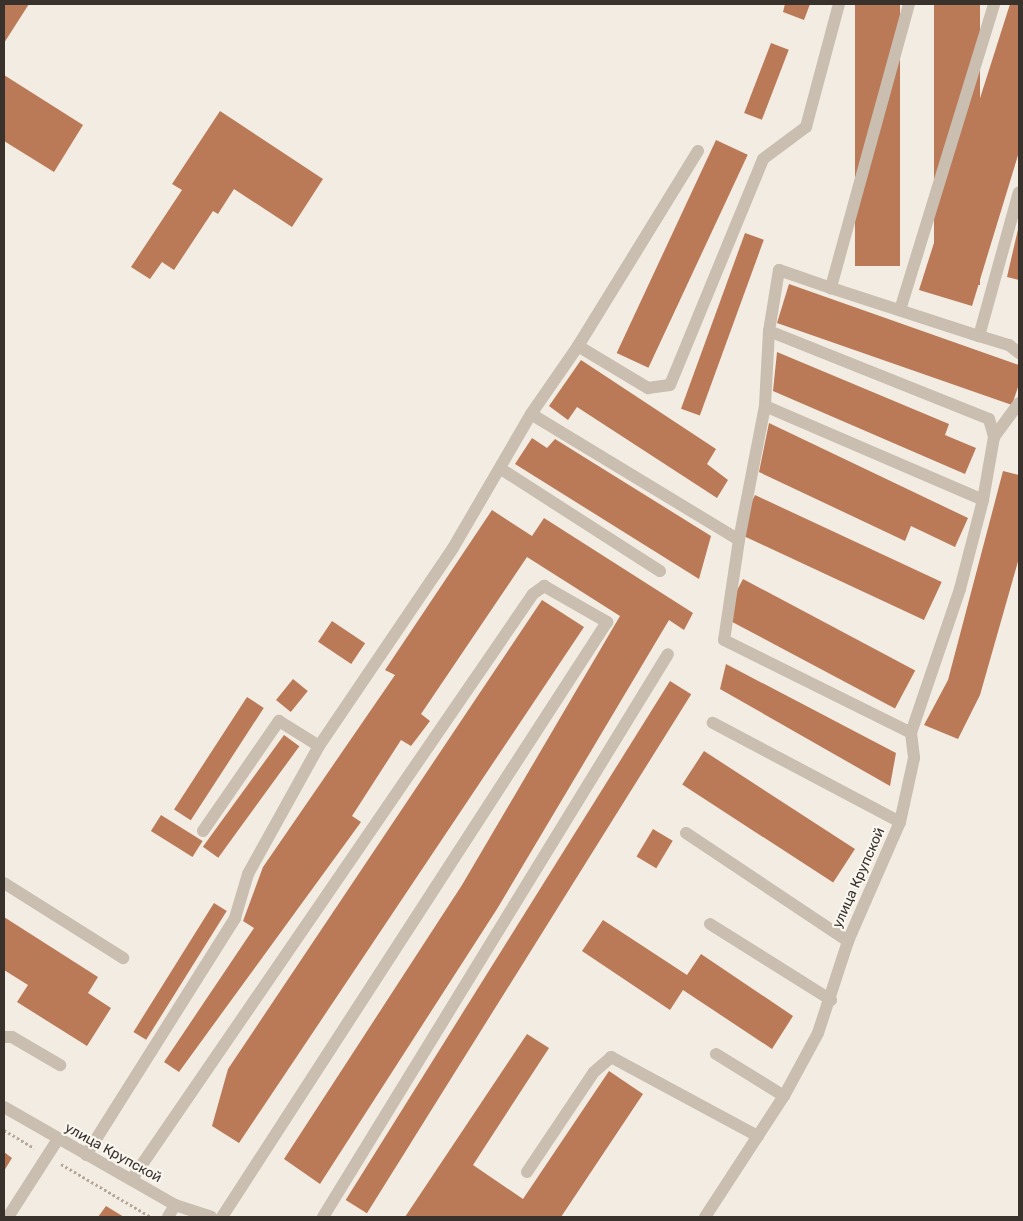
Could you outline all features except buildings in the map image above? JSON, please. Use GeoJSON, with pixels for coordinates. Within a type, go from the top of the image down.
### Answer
{"type":"FeatureCollection","features":[{"type":"Feature","properties":{"kind":"street"},"geometry":{"type":"LineString","coordinates":[[578,346],[648,388],[670,385],[763,159],[806,128],[839,4]]}},
{"type":"Feature","properties":{"kind":"street"},"geometry":{"type":"LineString","coordinates":[[831,288],[909,4]]}},
{"type":"Feature","properties":{"kind":"street"},"geometry":{"type":"LineString","coordinates":[[900,310],[994,4]]}},
{"type":"Feature","properties":{"kind":"street"},"geometry":{"type":"LineString","coordinates":[[86,1155],[234,918],[248,874],[319,746],[453,548],[501,469],[531,414],[578,346],[698,151]]}},
{"type":"Feature","properties":{"kind":"street"},"geometry":{"type":"LineString","coordinates":[[979,336],[1016,215],[1019,192]]}},
{"type":"Feature","properties":{"kind":"street"},"geometry":{"type":"LineString","coordinates":[[910,733],[724,640],[739,540],[765,406],[769,332],[779,270],[1009,345],[1019,353]]}},
{"type":"Feature","properties":{"kind":"street"},"geometry":{"type":"LineString","coordinates":[[769,332],[990,419],[994,436],[983,500],[960,589],[910,733],[914,758],[900,822]]}},
{"type":"Feature","properties":{"kind":"street"},"geometry":{"type":"LineString","coordinates":[[994,436],[1019,403]]}},
{"type":"Feature","properties":{"kind":"street"},"geometry":{"type":"LineString","coordinates":[[765,406],[983,500]]}},
{"type":"Feature","properties":{"kind":"street"},"geometry":{"type":"LineString","coordinates":[[531,414],[739,540]]}},
{"type":"Feature","properties":{"kind":"street"},"geometry":{"type":"LineString","coordinates":[[501,469],[660,571]]}},
{"type":"Feature","properties":{"kind":"street"},"geometry":{"type":"LineString","coordinates":[[132,1179],[533,594],[544,586],[607,622],[222,1217]]}},
{"type":"Feature","properties":{"kind":"street"},"geometry":{"type":"LineString","coordinates":[[323,1217],[668,654]]}},
{"type":"Feature","properties":{"kind":"street"},"geometry":{"type":"LineString","coordinates":[[203,831],[279,721],[319,746]]}},
{"type":"Feature","properties":{"kind":"street","name":"улица Крупской"},"geometry":{"type":"LineString","coordinates":[[705,1217],[784,1096],[818,1033],[848,941],[900,822],[713,723]]}},
{"type":"Feature","properties":{"kind":"street"},"geometry":{"type":"LineString","coordinates":[[686,833],[848,941]]}},
{"type":"Feature","properties":{"kind":"street"},"geometry":{"type":"LineString","coordinates":[[4,883],[123,958]]}},
{"type":"Feature","properties":{"kind":"street"},"geometry":{"type":"LineString","coordinates":[[710,924],[830,1000]]}},
{"type":"Feature","properties":{"kind":"street"},"geometry":{"type":"LineString","coordinates":[[4,1037],[12,1037],[60,1065]]}},
{"type":"Feature","properties":{"kind":"street"},"geometry":{"type":"LineString","coordinates":[[716,1054],[784,1096]]}},
{"type":"Feature","properties":{"kind":"street"},"geometry":{"type":"LineString","coordinates":[[527,1172],[594,1072],[612,1057],[758,1136]]}},
{"type":"Feature","properties":{"kind":"street","name":"улица Крупской"},"geometry":{"type":"LineString","coordinates":[[4,1107],[86,1155],[132,1179],[175,1206],[211,1217]]}},
{"type":"Feature","properties":{"kind":"street"},"geometry":{"type":"LineString","coordinates":[[8,1217],[58,1139]]}},
{"type":"Feature","properties":{"kind":"street"},"geometry":{"type":"LineString","coordinates":[[168,1217],[175,1206]]}},
{"type":"Feature","properties":{"kind":"path"},"geometry":{"type":"LineString","coordinates":[[4,1130],[151,1217]]}}]}
